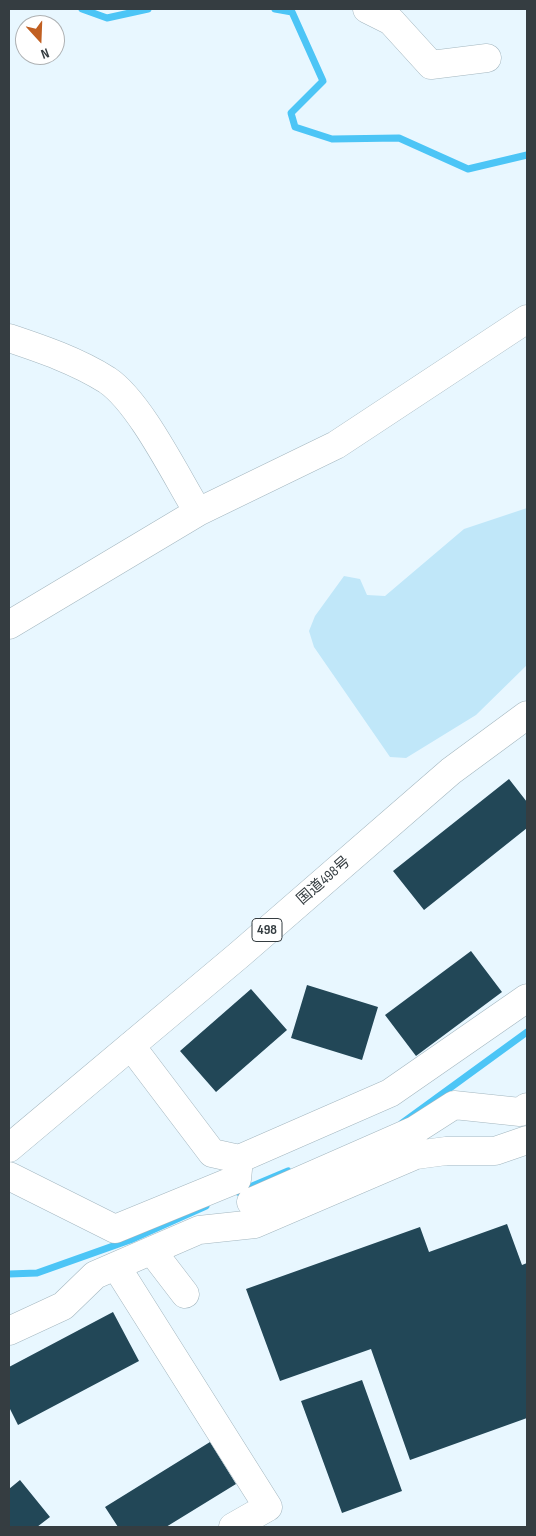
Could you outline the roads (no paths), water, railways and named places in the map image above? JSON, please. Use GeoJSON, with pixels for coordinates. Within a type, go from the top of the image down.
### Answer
{"type":"FeatureCollection","features":[{"type":"Feature","properties":{"kind":"main road"},"geometry":{"type":"LineString","coordinates":[[367,9],[391,21],[431,65],[487,58]]}},
{"type":"Feature","properties":{"kind":"main road"},"geometry":{"type":"LineString","coordinates":[[9,625],[198,512],[336,445],[527,319]]}},
{"type":"Feature","properties":{"kind":"main road"},"geometry":{"type":"LineString","coordinates":[[9,338],[52,353],[108,381],[132,405],[198,512]]}},
{"type":"Feature","properties":{"kind":"main road","name":"国道498号"},"geometry":{"type":"LineString","coordinates":[[9,1148],[451,772],[527,715]]}},
{"type":"Feature","properties":{"kind":"main road"},"geometry":{"type":"LineString","coordinates":[[9,1176],[115,1229],[390,1093],[527,998]]}},
{"type":"Feature","properties":{"kind":"main road"},"geometry":{"type":"LineString","coordinates":[[9,1331],[63,1306],[96,1275],[116,1266],[199,1230],[254,1224],[256,1212],[238,1169],[212,1153],[131,1046]]}},
{"type":"Feature","properties":{"kind":"main road"},"geometry":{"type":"LineString","coordinates":[[256,1212],[415,1130],[454,1105],[520,1112],[527,1107]]}},
{"type":"Feature","properties":{"kind":"main road"},"geometry":{"type":"LineString","coordinates":[[256,1212],[416,1155],[446,1151],[495,1151],[527,1140]]}},
{"type":"Feature","properties":{"kind":"main road"},"geometry":{"type":"LineString","coordinates":[[152,1251],[185,1294]]}},
{"type":"Feature","properties":{"kind":"main road"},"geometry":{"type":"LineString","coordinates":[[116,1266],[268,1507],[233,1527]]}},
{"type":"Feature","properties":{"kind":"waterway"},"geometry":{"type":"LineString","coordinates":[[82,9],[107,18],[148,9]]}},
{"type":"Feature","properties":{"kind":"waterway"},"geometry":{"type":"LineString","coordinates":[[275,9],[292,12],[323,81],[291,113],[295,127],[332,139],[399,138],[468,169],[527,155]]}},
{"type":"Feature","properties":{"kind":"waterway"},"geometry":{"type":"LineString","coordinates":[[402,1123],[527,1032]]}},
{"type":"Feature","properties":{"kind":"waterway"},"geometry":{"type":"LineString","coordinates":[[238,1192],[288,1171]]}},
{"type":"Feature","properties":{"kind":"waterway"},"geometry":{"type":"LineString","coordinates":[[9,1274],[37,1273],[130,1240],[206,1206]]}}]}
